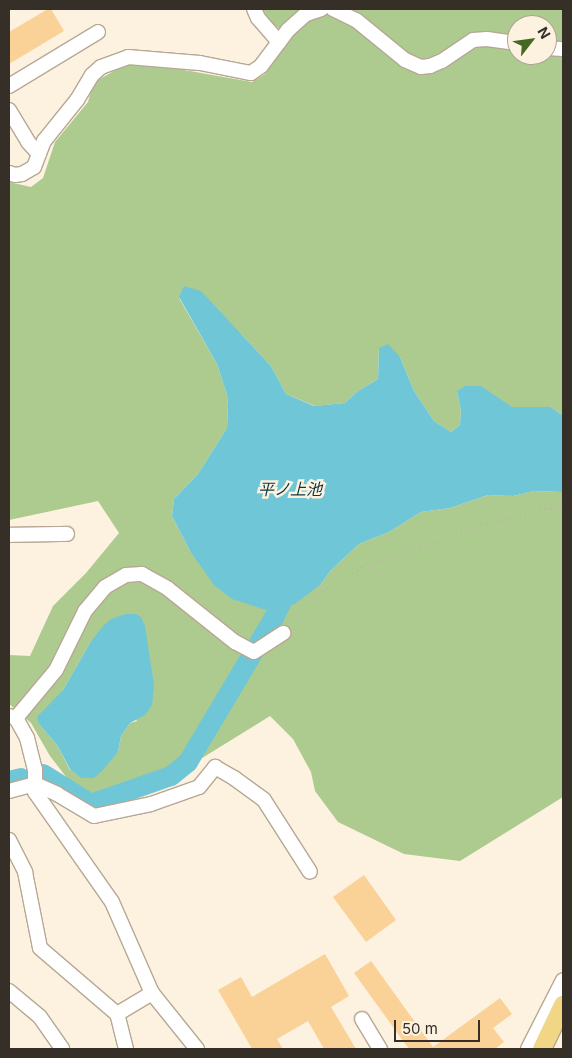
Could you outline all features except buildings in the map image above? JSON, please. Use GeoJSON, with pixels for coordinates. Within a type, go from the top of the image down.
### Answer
{"type":"FeatureCollection","features":[{"type":"Feature","properties":{"kind":"main road"},"geometry":{"type":"LineString","coordinates":[[542,1049],[563,1005]]}},
{"type":"Feature","properties":{"kind":"street"},"geometry":{"type":"LineString","coordinates":[[254,9],[258,18],[279,42]]}},
{"type":"Feature","properties":{"kind":"street"},"geometry":{"type":"LineString","coordinates":[[9,173],[15,176],[34,167],[44,141],[77,100],[92,74],[113,61],[128,57],[200,63],[246,74],[256,71],[261,66],[279,42],[306,14],[321,9]]}},
{"type":"Feature","properties":{"kind":"street"},"geometry":{"type":"LineString","coordinates":[[333,9],[356,20],[405,60],[421,67],[430,66],[442,61],[473,40],[487,39],[507,42]]}},
{"type":"Feature","properties":{"kind":"street"},"geometry":{"type":"LineString","coordinates":[[9,86],[98,32]]}},
{"type":"Feature","properties":{"kind":"street"},"geometry":{"type":"LineString","coordinates":[[9,110],[28,142],[39,154]]}},
{"type":"Feature","properties":{"kind":"street"},"geometry":{"type":"LineString","coordinates":[[9,535],[67,534]]}},
{"type":"Feature","properties":{"kind":"street"},"geometry":{"type":"LineString","coordinates":[[197,1049],[152,993],[112,902],[35,792],[35,769],[27,738],[12,717],[56,670],[85,611],[105,587],[126,575],[142,574],[167,588],[235,642],[254,652],[283,633]]}},
{"type":"Feature","properties":{"kind":"street"},"geometry":{"type":"LineString","coordinates":[[9,791],[35,784],[57,794],[94,816],[150,804],[190,790],[199,786],[215,767],[264,800],[310,872]]}},
{"type":"Feature","properties":{"kind":"street"},"geometry":{"type":"LineString","coordinates":[[9,840],[26,872],[40,948],[117,1014],[126,1049]]}},
{"type":"Feature","properties":{"kind":"street"},"geometry":{"type":"LineString","coordinates":[[528,1049],[563,980]]}},
{"type":"Feature","properties":{"kind":"street"},"geometry":{"type":"LineString","coordinates":[[9,991],[40,1017],[62,1049]]}},
{"type":"Feature","properties":{"kind":"street"},"geometry":{"type":"LineString","coordinates":[[117,1014],[152,993]]}},
{"type":"Feature","properties":{"kind":"street"},"geometry":{"type":"LineString","coordinates":[[362,1019],[380,1049]]}},
{"type":"Feature","properties":{"kind":"path"},"geometry":{"type":"LineString","coordinates":[[283,633],[318,594],[363,567],[405,554],[481,525],[545,509],[563,509]]}},
{"type":"Feature","properties":{"kind":"green space"},"geometry":{"type":"Polygon","coordinates":[[[262,9],[563,9],[563,416],[551,407],[512,407],[457,391],[461,411],[460,425],[451,432],[434,421],[414,391],[400,357],[379,348],[378,379],[358,391],[345,403],[315,406],[286,394],[271,366],[242,335],[179,298],[217,364],[227,395],[228,406],[227,428],[198,474],[174,499],[172,516],[190,551],[266,610],[279,606],[321,584],[331,570],[359,544],[389,532],[421,512],[450,508],[488,495],[513,496],[534,491],[563,492],[563,797],[460,861],[404,854],[338,822],[315,791],[311,772],[293,739],[270,716],[144,794],[84,800],[50,756],[31,723],[9,704],[9,655],[30,656],[53,606],[86,573],[119,533],[98,501],[9,520],[9,182],[31,187],[43,178],[55,142],[88,102],[93,83],[119,68],[133,64],[167,67],[252,82],[265,74],[290,37],[273,24],[262,9]],[[90,643],[63,690],[39,724],[57,745],[70,770],[118,752],[121,736],[130,723],[137,721],[90,643]]]}},
{"type":"Feature","properties":{"kind":"water","name":"平ノ上池"},"geometry":{"type":"Polygon","coordinates":[[[184,286],[201,291],[271,366],[286,394],[314,406],[345,403],[358,391],[378,379],[379,348],[388,344],[400,357],[414,391],[434,421],[451,432],[460,425],[461,411],[457,391],[465,386],[481,386],[512,407],[551,407],[563,416],[563,492],[534,491],[513,496],[488,495],[450,508],[421,512],[389,532],[359,544],[331,570],[321,584],[295,604],[266,610],[232,599],[214,585],[190,551],[172,516],[174,499],[198,474],[227,428],[227,395],[217,364],[179,297],[184,286]]]}},
{"type":"Feature","properties":{"kind":"water"},"geometry":{"type":"Polygon","coordinates":[[[126,614],[136,614],[141,617],[145,626],[154,685],[152,705],[145,715],[130,723],[121,736],[118,752],[102,771],[94,778],[81,778],[70,769],[57,745],[39,724],[37,717],[63,690],[90,643],[102,627],[111,619],[126,614]]]}},
{"type":"Feature","properties":{"kind":"waterway","name":"平ノ上池"},"geometry":{"type":"LineString","coordinates":[[43,774],[91,804],[171,776],[188,762],[274,618],[292,581]]}},
{"type":"Feature","properties":{"kind":"waterway","name":"平ノ上池"},"geometry":{"type":"LineString","coordinates":[[9,781],[21,778]]}}]}
